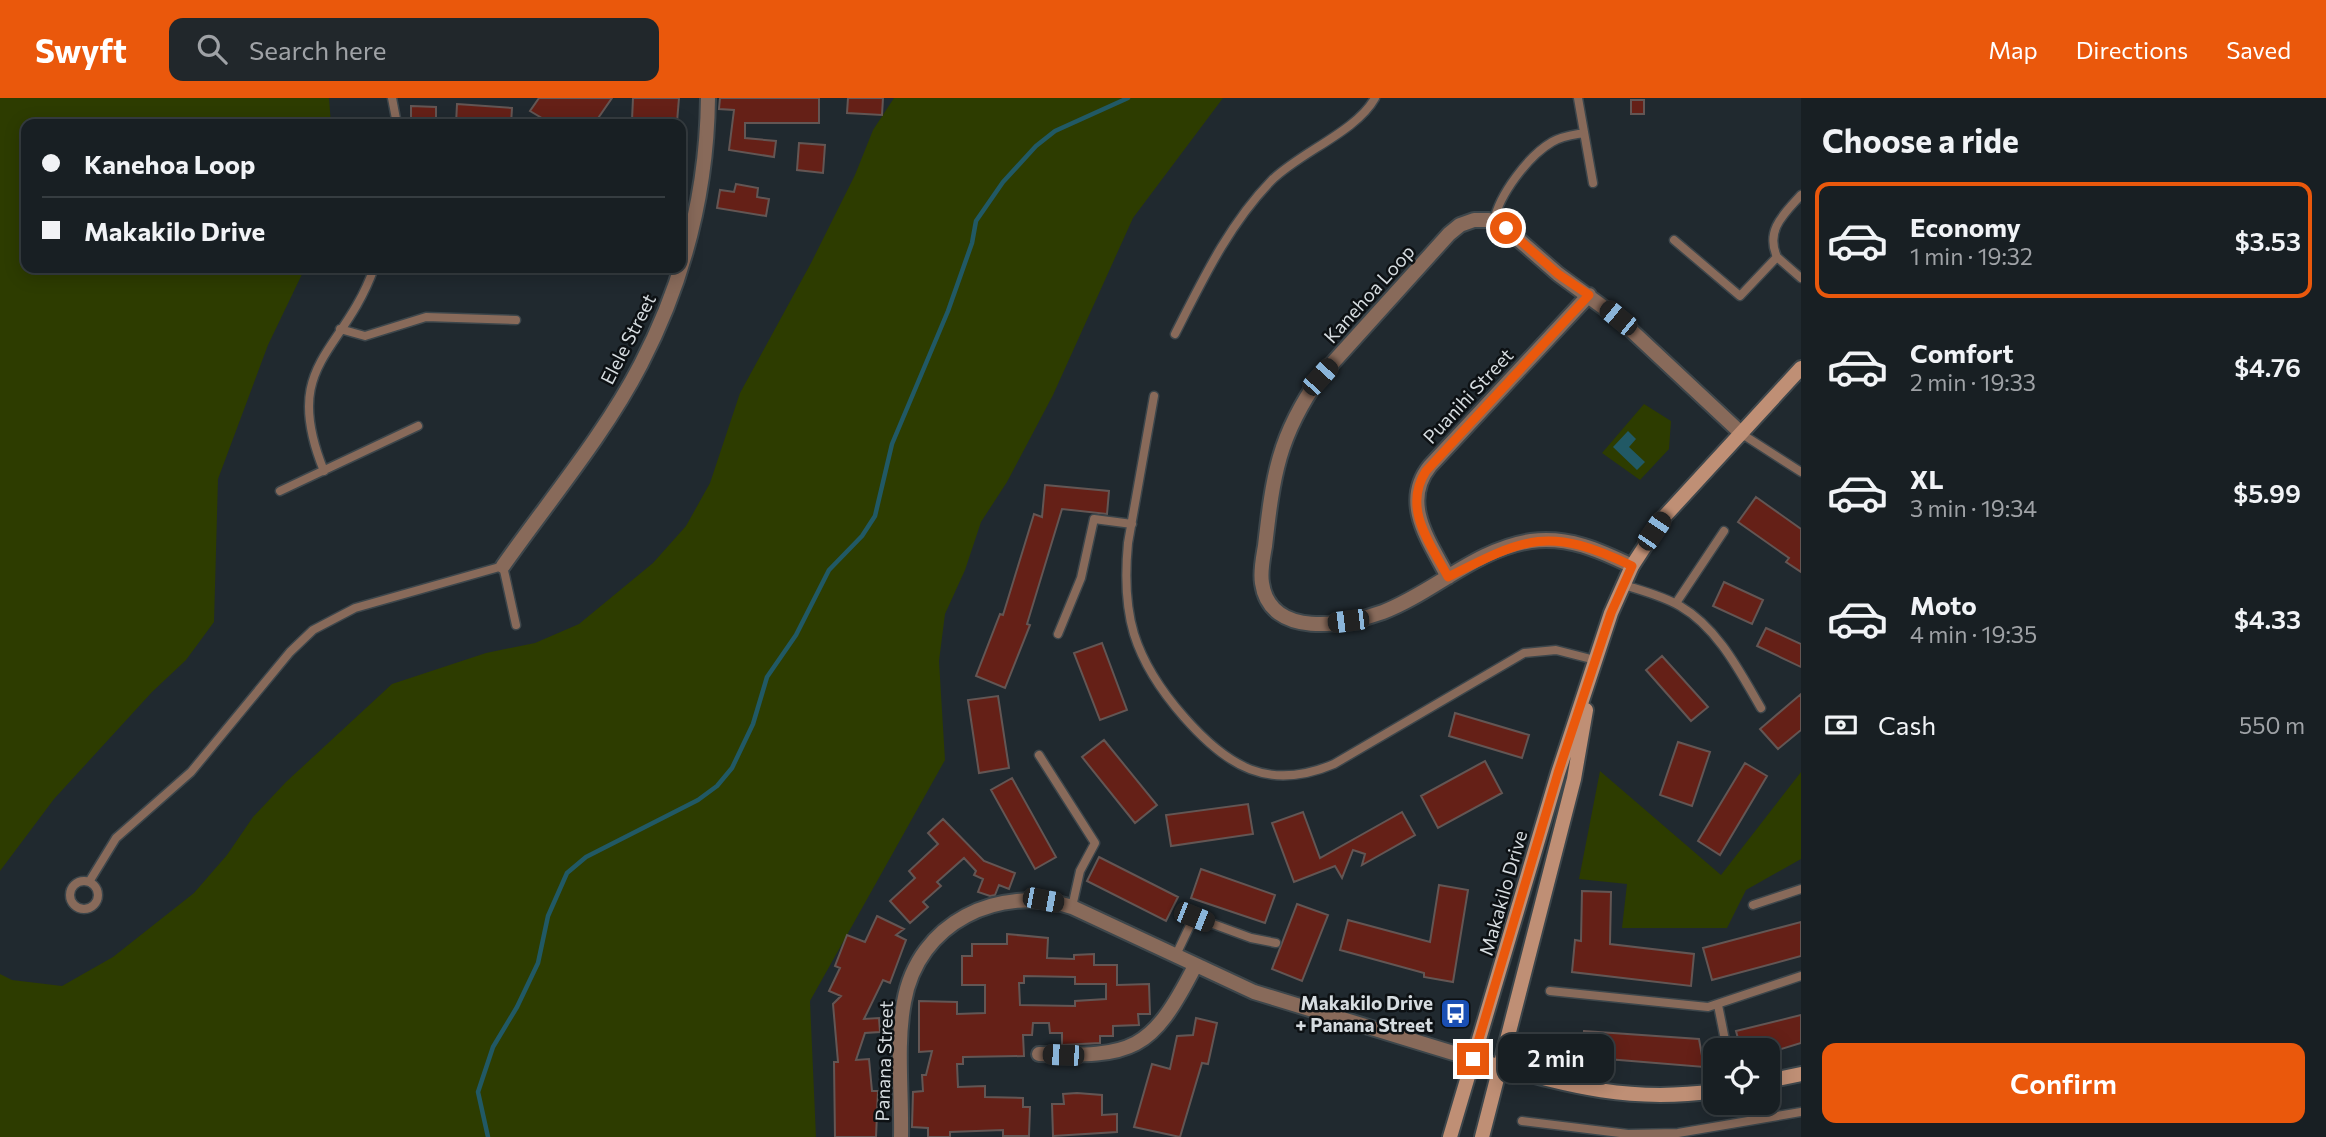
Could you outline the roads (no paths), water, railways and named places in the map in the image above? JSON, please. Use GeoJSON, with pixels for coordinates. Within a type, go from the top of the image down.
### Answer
{"type":"FeatureCollection","features":[{"type":"Feature","properties":{"kind":"main road","name":"Makakilo Drive"},"geometry":{"type":"LineString","coordinates":[[1450,1137],[1595,660],[1632,566],[1664,517],[1801,368]]}},
{"type":"Feature","properties":{"kind":"main road","name":"Makakilo Drive"},"geometry":{"type":"LineString","coordinates":[[1482,1137],[1574,779],[1595,660]]}},
{"type":"Feature","properties":{"kind":"main road","name":"Panana Street"},"geometry":{"type":"LineString","coordinates":[[1473,1059],[1606,1093],[1656,1097],[1703,1092]]}},
{"type":"Feature","properties":{"kind":"main road"},"geometry":{"type":"LineString","coordinates":[[1780,1078],[1801,1074]]}},
{"type":"Feature","properties":{"kind":"street","name":"Elele Street"},"geometry":{"type":"LineString","coordinates":[[686,254],[702,185],[708,98]]}},
{"type":"Feature","properties":{"kind":"street","name":"Kanehoa Loop"},"geometry":{"type":"LineString","coordinates":[[1493,221],[1469,221],[1452,230],[1320,377],[1304,400],[1285,437],[1273,477],[1261,576],[1264,592],[1272,607],[1285,617],[1306,624],[1366,618],[1399,604],[1501,550],[1543,540],[1585,545],[1632,566]]}},
{"type":"Feature","properties":{"kind":"street"},"geometry":{"type":"LineString","coordinates":[[1493,221],[1589,295],[1690,383],[1742,434]]}},
{"type":"Feature","properties":{"kind":"street","name":"Elele Street"},"geometry":{"type":"LineString","coordinates":[[503,566],[640,366],[667,308],[679,273]]}},
{"type":"Feature","properties":{"kind":"street","name":"Puanihi Street"},"geometry":{"type":"LineString","coordinates":[[1448,577],[1418,516],[1416,499],[1420,481],[1430,466],[1589,295]]}},
{"type":"Feature","properties":{"kind":"street","name":"Panana Street"},"geometry":{"type":"LineString","coordinates":[[901,1137],[904,1004],[912,976],[926,950],[958,919],[992,904],[1029,899],[1072,907],[1254,992],[1473,1059]]}},
{"type":"Feature","properties":{"kind":"street"},"geometry":{"type":"LineString","coordinates":[[1039,1054],[1098,1055],[1120,1051],[1140,1042],[1165,1020],[1195,966]]}},
{"type":"Feature","properties":{"kind":"lane"},"geometry":{"type":"LineString","coordinates":[[391,98],[396,119]]}},
{"type":"Feature","properties":{"kind":"lane"},"geometry":{"type":"LineString","coordinates":[[1175,334],[1213,260],[1262,191],[1282,171],[1363,114],[1375,98]]}},
{"type":"Feature","properties":{"kind":"lane"},"geometry":{"type":"LineString","coordinates":[[1578,98],[1593,183]]}},
{"type":"Feature","properties":{"kind":"lane"},"geometry":{"type":"LineString","coordinates":[[1493,221],[1506,190],[1544,148],[1557,139],[1584,133]]}},
{"type":"Feature","properties":{"kind":"lane"},"geometry":{"type":"LineString","coordinates":[[1801,195],[1775,226],[1773,242],[1777,257],[1801,278]]}},
{"type":"Feature","properties":{"kind":"lane"},"geometry":{"type":"LineString","coordinates":[[1674,240],[1740,296],[1777,257]]}},
{"type":"Feature","properties":{"kind":"lane"},"geometry":{"type":"LineString","coordinates":[[324,471],[310,430],[310,391],[323,355],[363,295],[372,273]]}},
{"type":"Feature","properties":{"kind":"lane"},"geometry":{"type":"LineString","coordinates":[[340,329],[365,336],[426,317],[516,320]]}},
{"type":"Feature","properties":{"kind":"lane"},"geometry":{"type":"LineString","coordinates":[[1154,396],[1132,524],[1126,590],[1134,635],[1166,696],[1209,746],[1231,762],[1256,772],[1296,775],[1334,764],[1524,653],[1556,650],[1595,660]]}},
{"type":"Feature","properties":{"kind":"lane"},"geometry":{"type":"LineString","coordinates":[[280,491],[418,426]]}},
{"type":"Feature","properties":{"kind":"lane"},"geometry":{"type":"LineString","coordinates":[[1742,434],[1799,467]]}},
{"type":"Feature","properties":{"kind":"lane"},"geometry":{"type":"LineString","coordinates":[[1058,634],[1081,578],[1094,519],[1132,524]]}},
{"type":"Feature","properties":{"kind":"lane"},"geometry":{"type":"LineString","coordinates":[[1676,603],[1724,531]]}},
{"type":"Feature","properties":{"kind":"lane"},"geometry":{"type":"LineString","coordinates":[[89,882],[116,838],[191,772],[290,652],[313,630],[355,608],[503,566],[516,625]]}},
{"type":"Feature","properties":{"kind":"lane"},"geometry":{"type":"LineString","coordinates":[[1624,585],[1676,603],[1688,610],[1726,651],[1761,708]]}},
{"type":"Feature","properties":{"kind":"lane"},"geometry":{"type":"LineString","coordinates":[[1039,755],[1095,843],[1080,871],[1072,907]]}},
{"type":"Feature","properties":{"kind":"lane"},"geometry":{"type":"LineString","coordinates":[[1752,905],[1801,889]]}},
{"type":"Feature","properties":{"kind":"lane"},"geometry":{"type":"LineString","coordinates":[[1175,957],[1194,917],[1251,938],[1276,943]]}},
{"type":"Feature","properties":{"kind":"lane"},"geometry":{"type":"LineString","coordinates":[[1550,991],[1688,1007],[1717,1005],[1801,976]]}},
{"type":"Feature","properties":{"kind":"lane"},"geometry":{"type":"LineString","coordinates":[[1717,1005],[1724,1038]]}},
{"type":"Feature","properties":{"kind":"lane"},"geometry":{"type":"LineString","coordinates":[[1522,1121],[1615,1133],[1678,1133],[1801,1112]]}},
{"type":"Feature","properties":{"kind":"water"},"geometry":{"type":"Polygon","coordinates":[[[1628,431],[1636,439],[1629,447],[1645,462],[1637,470],[1613,447],[1628,431]]]}},
{"type":"Feature","properties":{"kind":"waterway"},"geometry":{"type":"LineString","coordinates":[[488,1137],[478,1092],[493,1047],[517,1007],[538,963],[548,916],[567,873],[586,857],[698,800],[717,786],[732,768],[753,724],[767,677],[796,635],[829,570],[862,536],[875,516],[892,444],[948,311],[972,243],[976,221],[1003,182],[1036,146],[1055,131],[1128,98]]}},
{"type":"Feature","properties":{"kind":"place","name":"Makakilo Drive + Panana Street"},"geometry":{"type":"Point","coordinates":[1456,1014]}}]}
